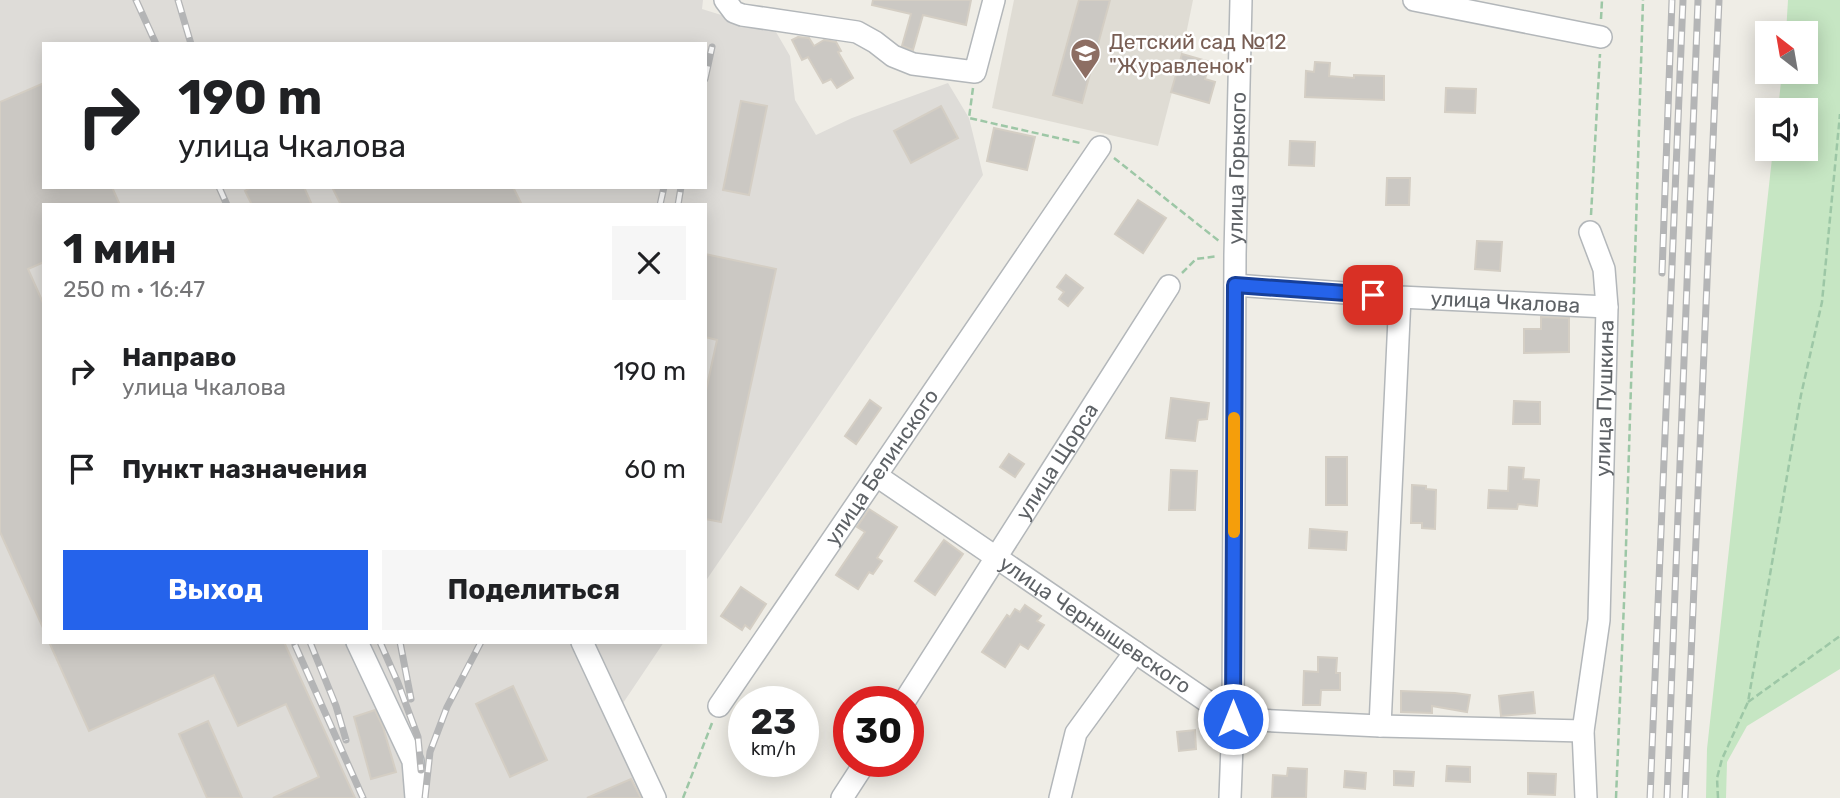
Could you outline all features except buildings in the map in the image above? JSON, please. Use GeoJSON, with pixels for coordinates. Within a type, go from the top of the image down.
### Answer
{"type":"FeatureCollection","features":[{"type":"Feature","properties":{"kind":"street"},"geometry":{"type":"LineString","coordinates":[[725,0],[734,12],[742,15],[857,32],[875,41],[893,56],[913,64],[975,72],[994,0]]}},
{"type":"Feature","properties":{"kind":"street","name":"улица Горького"},"geometry":{"type":"LineString","coordinates":[[1230,798],[1233,719],[1235,254],[1241,0]]}},
{"type":"Feature","properties":{"kind":"street"},"geometry":{"type":"LineString","coordinates":[[1414,0],[1601,37]]}},
{"type":"Feature","properties":{"kind":"street","name":"улица Белинского"},"geometry":{"type":"LineString","coordinates":[[719,706],[1100,147]]}},
{"type":"Feature","properties":{"kind":"street","name":"улица Пушкина"},"geometry":{"type":"LineString","coordinates":[[1586,798],[1583,731],[1599,620],[1607,307],[1604,269],[1590,232]]}},
{"type":"Feature","properties":{"kind":"street","name":"улица Чкалова"},"geometry":{"type":"LineString","coordinates":[[1235,285],[1400,297],[1607,307]]}},
{"type":"Feature","properties":{"kind":"street","name":"улица Щорса"},"geometry":{"type":"LineString","coordinates":[[914,686],[1169,286]]}},
{"type":"Feature","properties":{"kind":"street"},"geometry":{"type":"LineString","coordinates":[[1380,726],[1400,297]]}},
{"type":"Feature","properties":{"kind":"street","name":"улица Чернышевского"},"geometry":{"type":"LineString","coordinates":[[877,476],[1233,719]]}},
{"type":"Feature","properties":{"kind":"street"},"geometry":{"type":"LineString","coordinates":[[358,644],[412,761],[416,798]]}},
{"type":"Feature","properties":{"kind":"street"},"geometry":{"type":"LineString","coordinates":[[583,644],[655,798]]}},
{"type":"Feature","properties":{"kind":"street"},"geometry":{"type":"LineString","coordinates":[[1060,798],[1076,733],[1135,652]]}},
{"type":"Feature","properties":{"kind":"street"},"geometry":{"type":"LineString","coordinates":[[1233,719],[1583,731]]}},
{"type":"Feature","properties":{"kind":"street"},"geometry":{"type":"LineString","coordinates":[[842,798],[856,777]]}},
{"type":"Feature","properties":{"kind":"path"},"geometry":{"type":"LineString","coordinates":[[1590,232],[1601,0]]}},
{"type":"Feature","properties":{"kind":"path"},"geometry":{"type":"LineString","coordinates":[[1616,798],[1643,0]]}},
{"type":"Feature","properties":{"kind":"path"},"geometry":{"type":"LineString","coordinates":[[1718,798],[1717,778],[1722,759],[1748,702],[1801,395],[1822,302],[1840,114]]}},
{"type":"Feature","properties":{"kind":"path"},"geometry":{"type":"LineString","coordinates":[[1169,286],[1196,259],[1235,254]]}},
{"type":"Feature","properties":{"kind":"path"},"geometry":{"type":"LineString","coordinates":[[1748,702],[1840,636]]}},
{"type":"Feature","properties":{"kind":"path"},"geometry":{"type":"LineString","coordinates":[[683,798],[719,706]]}},
{"type":"Feature","properties":{"kind":"shaded area"},"geometry":{"type":"Polygon","coordinates":[[[0,0],[703,0],[702,9],[776,32],[790,56],[795,100],[816,135],[852,118],[948,83],[969,118],[983,175],[707,579],[707,203],[42,203],[42,644],[663,644],[611,721],[648,798],[0,798],[0,0]]]}},
{"type":"Feature","properties":{"kind":"shaded area","name":"Детский сад №12 \"Журавленок\""},"geometry":{"type":"Polygon","coordinates":[[[1014,0],[1193,0],[1158,146],[992,108],[1014,0]]]}},
{"type":"Feature","properties":{"kind":"green space"},"geometry":{"type":"Polygon","coordinates":[[[1788,0],[1840,0],[1840,669],[1747,726],[1727,762],[1726,798],[1706,798],[1707,749],[1772,161],[1818,161],[1818,98],[1779,98],[1781,84],[1818,84],[1818,21],[1787,21],[1788,0]]]}},
{"type":"Feature","properties":{"kind":"railway"},"geometry":{"type":"LineString","coordinates":[[136,0],[155,42]]}},
{"type":"Feature","properties":{"kind":"railway"},"geometry":{"type":"LineString","coordinates":[[178,0],[190,42]]}},
{"type":"Feature","properties":{"kind":"railway"},"geometry":{"type":"LineString","coordinates":[[1662,273],[1672,0]]}},
{"type":"Feature","properties":{"kind":"railway"},"geometry":{"type":"LineString","coordinates":[[1650,798],[1683,0]]}},
{"type":"Feature","properties":{"kind":"railway"},"geometry":{"type":"LineString","coordinates":[[1667,798],[1698,0]]}},
{"type":"Feature","properties":{"kind":"railway"},"geometry":{"type":"LineString","coordinates":[[1685,798],[1719,0]]}},
{"type":"Feature","properties":{"kind":"railway"},"geometry":{"type":"LineString","coordinates":[[707,70],[712,47]]}},
{"type":"Feature","properties":{"kind":"railway"},"geometry":{"type":"LineString","coordinates":[[220,189],[226,203]]}},
{"type":"Feature","properties":{"kind":"railway"},"geometry":{"type":"LineString","coordinates":[[660,203],[664,189]]}},
{"type":"Feature","properties":{"kind":"railway"},"geometry":{"type":"LineString","coordinates":[[678,203],[681,189]]}},
{"type":"Feature","properties":{"kind":"railway"},"geometry":{"type":"LineString","coordinates":[[311,644],[336,706],[346,740]]}},
{"type":"Feature","properties":{"kind":"railway"},"geometry":{"type":"LineString","coordinates":[[381,644],[418,737],[421,770]]}},
{"type":"Feature","properties":{"kind":"railway"},"geometry":{"type":"LineString","coordinates":[[400,644],[411,699]]}},
{"type":"Feature","properties":{"kind":"railway"},"geometry":{"type":"LineString","coordinates":[[425,798],[430,752],[447,707],[480,644]]}},
{"type":"Feature","properties":{"kind":"railway"},"geometry":{"type":"LineString","coordinates":[[295,645],[363,798]]}},
{"type":"Feature","properties":{"kind":"slow traffic"},"geometry":{"type":"LineString","coordinates":[[1234,418],[1234,532]]}},
{"type":"Feature","properties":{"kind":"place","name":"Детский сад №12 \"Журавленок\""},"geometry":{"type":"Point","coordinates":[1086,81]}},
{"type":"Feature","properties":{"kind":"route"},"geometry":{"type":"LineString","coordinates":[[1233,719],[1235,285],[1373,295]]}}]}
